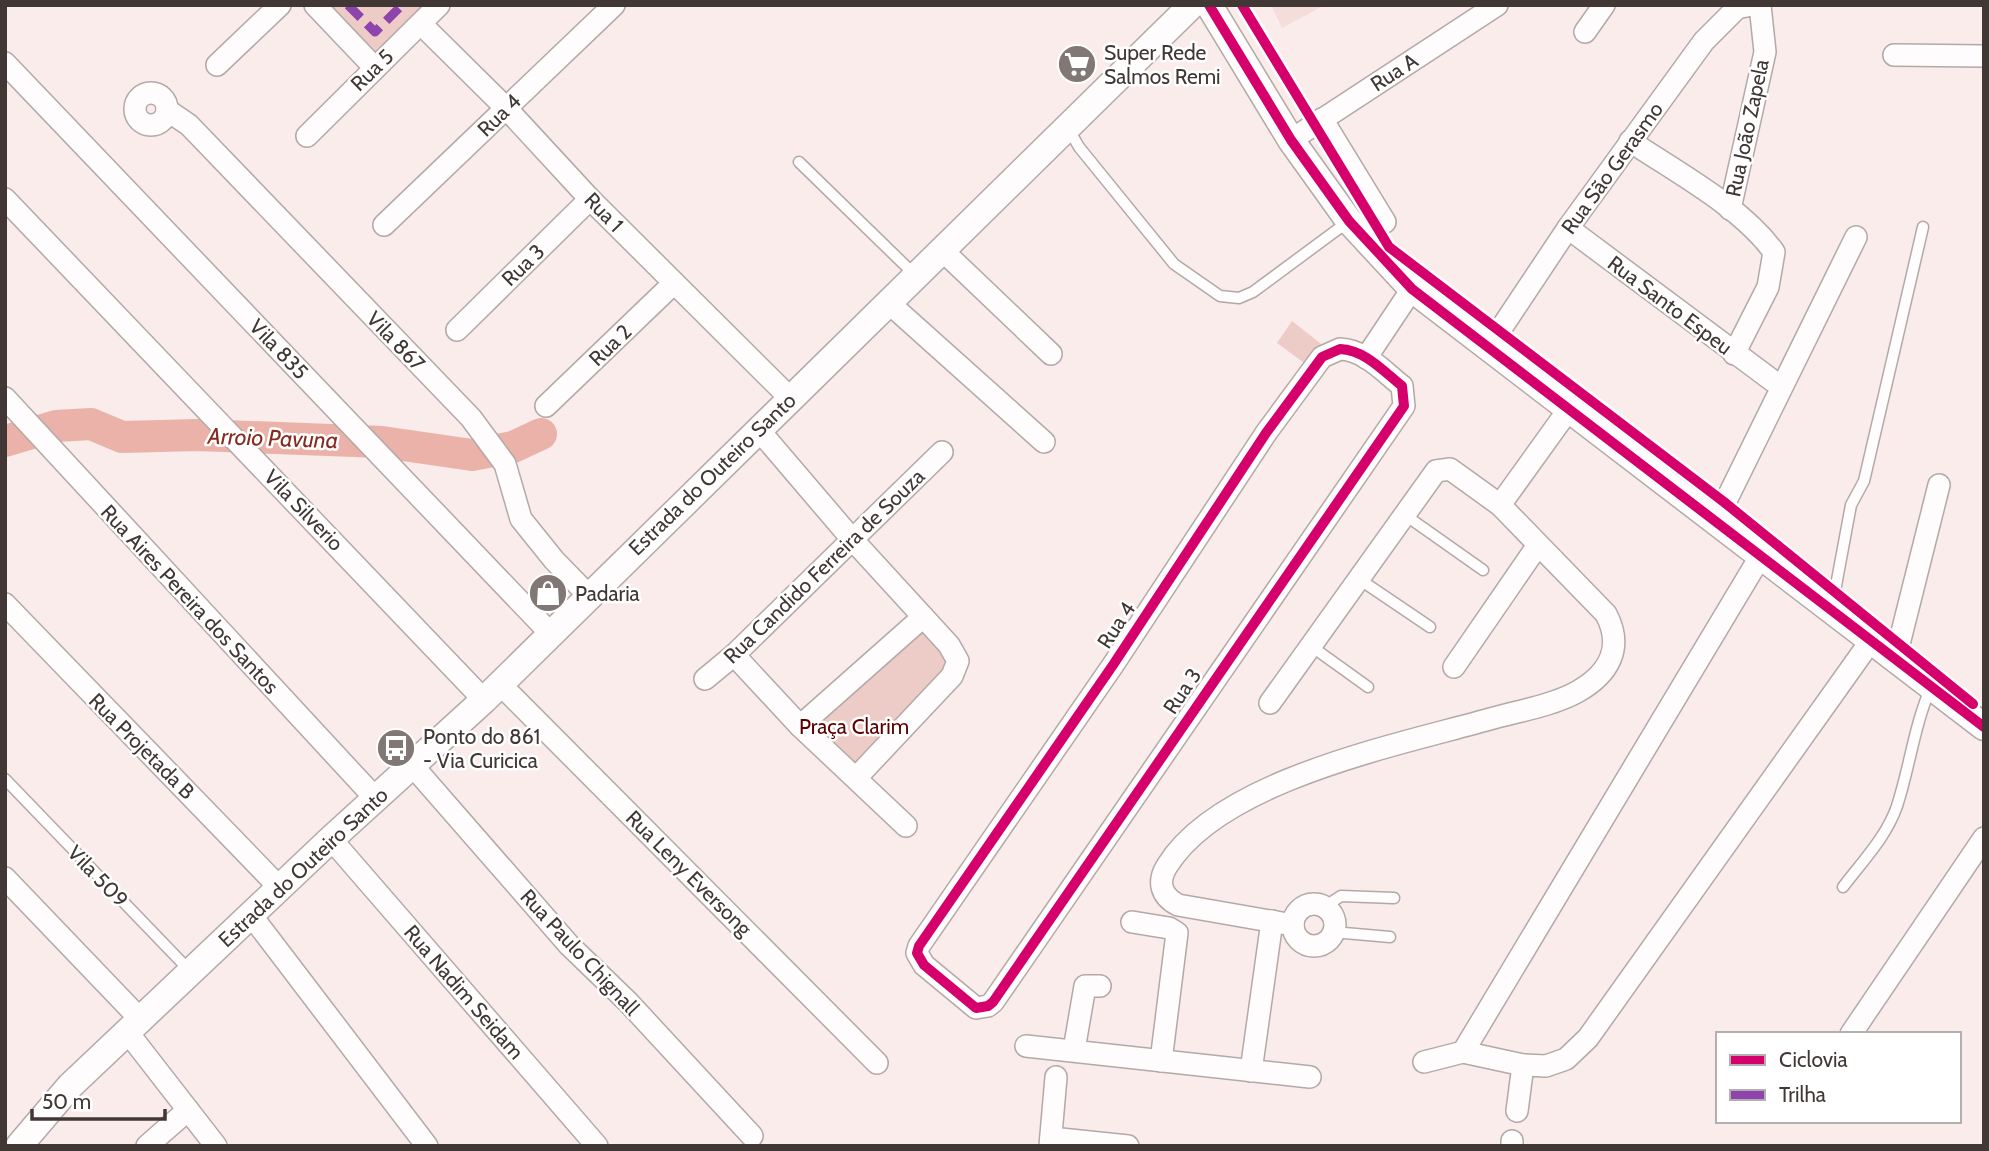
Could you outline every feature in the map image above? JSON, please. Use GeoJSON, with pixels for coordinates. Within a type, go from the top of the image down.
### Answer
{"type":"FeatureCollection","features":[{"type":"Feature","properties":{"kind":"street"},"geometry":{"type":"LineString","coordinates":[[216,65],[280,5]]}},
{"type":"Feature","properties":{"kind":"street"},"geometry":{"type":"LineString","coordinates":[[315,5],[374,68]]}},
{"type":"Feature","properties":{"kind":"street","name":"Rua 5"},"geometry":{"type":"LineString","coordinates":[[307,136],[439,5]]}},
{"type":"Feature","properties":{"kind":"street","name":"Rua 4"},"geometry":{"type":"LineString","coordinates":[[384,225],[614,5]]}},
{"type":"Feature","properties":{"kind":"street","name":"Estrada do Outeiro Santo"},"geometry":{"type":"LineString","coordinates":[[19,1146],[48,1109],[331,839],[552,635],[758,429],[918,277],[1192,5]]}},
{"type":"Feature","properties":{"kind":"street"},"geometry":{"type":"LineString","coordinates":[[1209,5],[1291,140],[1349,221],[1412,289],[1984,727]]}},
{"type":"Feature","properties":{"kind":"street","name":"Rua A"},"geometry":{"type":"LineString","coordinates":[[1291,140],[1497,5]]}},
{"type":"Feature","properties":{"kind":"street"},"geometry":{"type":"LineString","coordinates":[[1585,32],[1604,5]]}},
{"type":"Feature","properties":{"kind":"street","name":"Rua São Gerasmo"},"geometry":{"type":"LineString","coordinates":[[1488,348],[1630,141],[1724,19],[1737,8],[1751,5]]}},
{"type":"Feature","properties":{"kind":"street","name":"Rua João Zapela"},"geometry":{"type":"LineString","coordinates":[[1730,209],[1765,52],[1760,5]]}},
{"type":"Feature","properties":{"kind":"street","name":"Rua 1"},"geometry":{"type":"LineString","coordinates":[[421,24],[506,108],[590,199],[790,398]]}},
{"type":"Feature","properties":{"kind":"street"},"geometry":{"type":"LineString","coordinates":[[1894,55],[1984,56]]}},
{"type":"Feature","properties":{"kind":"street","name":"Vila 835"},"geometry":{"type":"LineString","coordinates":[[5,63],[552,635]]}},
{"type":"Feature","properties":{"kind":"street","name":"Vila 867"},"geometry":{"type":"LineString","coordinates":[[167,110],[189,125],[489,439],[505,464],[522,519],[554,561],[590,597]]}},
{"type":"Feature","properties":{"kind":"street"},"geometry":{"type":"LineString","coordinates":[[1322,119],[1385,222]]}},
{"type":"Feature","properties":{"kind":"street"},"geometry":{"type":"LineString","coordinates":[[1630,141],[1730,209],[1764,237],[1774,252],[1768,287],[1734,354]]}},
{"type":"Feature","properties":{"kind":"street","name":"Vila Silverio"},"geometry":{"type":"LineString","coordinates":[[5,199],[246,449],[492,692]]}},
{"type":"Feature","properties":{"kind":"street","name":"Rua 3"},"geometry":{"type":"LineString","coordinates":[[457,330],[590,199]]}},
{"type":"Feature","properties":{"kind":"street","name":"Rua Santo Espeu"},"geometry":{"type":"LineString","coordinates":[[1568,228],[1773,381]]}},
{"type":"Feature","properties":{"kind":"street"},"geometry":{"type":"LineString","coordinates":[[1716,521],[1856,237]]}},
{"type":"Feature","properties":{"kind":"street"},"geometry":{"type":"LineString","coordinates":[[943,251],[1051,354]]}},
{"type":"Feature","properties":{"kind":"street","name":"Rua 2"},"geometry":{"type":"LineString","coordinates":[[546,406],[674,283]]}},
{"type":"Feature","properties":{"kind":"street"},"geometry":{"type":"LineString","coordinates":[[1359,354],[1412,289]]}},
{"type":"Feature","properties":{"kind":"street"},"geometry":{"type":"LineString","coordinates":[[890,304],[1044,442]]}},
{"type":"Feature","properties":{"kind":"street","name":"Rua 4"},"geometry":{"type":"LineString","coordinates":[[976,1008],[919,961],[917,953],[923,940],[1113,665],[1266,433],[1322,357],[1340,349],[1359,354]]}},
{"type":"Feature","properties":{"kind":"street","name":"Rua 3"},"geometry":{"type":"LineString","coordinates":[[976,1008],[988,1006],[993,1002],[1404,406],[1402,386],[1359,354]]}},
{"type":"Feature","properties":{"kind":"street","name":"Rua Aires Pereira dos Santos"},"geometry":{"type":"LineString","coordinates":[[10,404],[376,799]]}},
{"type":"Feature","properties":{"kind":"street"},"geometry":{"type":"LineString","coordinates":[[1500,505],[1569,409]]}},
{"type":"Feature","properties":{"kind":"street"},"geometry":{"type":"LineString","coordinates":[[758,429],[851,538],[956,654],[957,666],[952,676],[856,778]]}},
{"type":"Feature","properties":{"kind":"street","name":"Rua Candido Ferreira de Souza"},"geometry":{"type":"LineString","coordinates":[[705,679],[734,655],[942,452]]}},
{"type":"Feature","properties":{"kind":"street"},"geometry":{"type":"LineString","coordinates":[[1270,703],[1436,471],[1443,468],[1466,478],[1500,505],[1606,614],[1614,629],[1613,654],[1600,675],[1577,692],[1545,704],[1391,745],[1292,780],[1204,824],[1184,841],[1166,868],[1162,890],[1167,899],[1178,905],[1282,923],[1294,918],[1303,907],[1317,904],[1324,907],[1333,918],[1333,932],[1324,943],[1310,946],[1298,939],[1282,923]]}},
{"type":"Feature","properties":{"kind":"street"},"geometry":{"type":"LineString","coordinates":[[1895,660],[1939,485]]}},
{"type":"Feature","properties":{"kind":"street"},"geometry":{"type":"LineString","coordinates":[[1454,667],[1538,545]]}},
{"type":"Feature","properties":{"kind":"street"},"geometry":{"type":"LineString","coordinates":[[1463,1052],[1760,557]]}},
{"type":"Feature","properties":{"kind":"street","name":"Rua Projetada B"},"geometry":{"type":"LineString","coordinates":[[5,604],[280,888]]}},
{"type":"Feature","properties":{"kind":"street"},"geometry":{"type":"LineString","coordinates":[[800,726],[923,617]]}},
{"type":"Feature","properties":{"kind":"street"},"geometry":{"type":"LineString","coordinates":[[1424,1062],[1463,1052],[1523,1065],[1546,1066],[1566,1059],[1588,1038],[1870,642]]}},
{"type":"Feature","properties":{"kind":"street"},"geometry":{"type":"LineString","coordinates":[[734,655],[800,726],[906,826]]}},
{"type":"Feature","properties":{"kind":"street","name":"Rua Leny Eversong"},"geometry":{"type":"LineString","coordinates":[[492,692],[877,1063]]}},
{"type":"Feature","properties":{"kind":"street","name":"Rua Paulo Chignall"},"geometry":{"type":"LineString","coordinates":[[412,765],[569,945],[628,1002],[752,1136]]}},
{"type":"Feature","properties":{"kind":"street"},"geometry":{"type":"LineString","coordinates":[[1853,1032],[1984,838]]}},
{"type":"Feature","properties":{"kind":"street","name":"Rua Nadim Seidam"},"geometry":{"type":"LineString","coordinates":[[331,839],[597,1146]]}},
{"type":"Feature","properties":{"kind":"street"},"geometry":{"type":"LineString","coordinates":[[5,878],[135,1027],[188,1110],[216,1146]]}},
{"type":"Feature","properties":{"kind":"street"},"geometry":{"type":"LineString","coordinates":[[251,915],[427,1146]]}},
{"type":"Feature","properties":{"kind":"street"},"geometry":{"type":"LineString","coordinates":[[1132,922],[1169,928],[1177,933],[1161,1061]]}},
{"type":"Feature","properties":{"kind":"street"},"geometry":{"type":"LineString","coordinates":[[1251,1071],[1282,923]]}},
{"type":"Feature","properties":{"kind":"street"},"geometry":{"type":"LineString","coordinates":[[1074,1050],[1085,986],[1100,986]]}},
{"type":"Feature","properties":{"kind":"street"},"geometry":{"type":"LineString","coordinates":[[1027,1046],[1310,1077]]}},
{"type":"Feature","properties":{"kind":"street"},"geometry":{"type":"LineString","coordinates":[[1517,1111],[1523,1065]]}},
{"type":"Feature","properties":{"kind":"street"},"geometry":{"type":"LineString","coordinates":[[1056,1077],[1050,1142],[1128,1146]]}},
{"type":"Feature","properties":{"kind":"street"},"geometry":{"type":"LineString","coordinates":[[147,1146],[188,1110]]}},
{"type":"Feature","properties":{"kind":"lane"},"geometry":{"type":"LineString","coordinates":[[1068,128],[1079,147],[1174,264],[1220,296],[1239,298],[1253,292],[1349,221]]}},
{"type":"Feature","properties":{"kind":"lane"},"geometry":{"type":"LineString","coordinates":[[799,162],[918,277]]}},
{"type":"Feature","properties":{"kind":"lane"},"geometry":{"type":"LineString","coordinates":[[1831,612],[1851,505],[1864,481],[1923,226]]}},
{"type":"Feature","properties":{"kind":"lane"},"geometry":{"type":"LineString","coordinates":[[1405,515],[1483,570]]}},
{"type":"Feature","properties":{"kind":"lane"},"geometry":{"type":"LineString","coordinates":[[1359,579],[1430,627]]}},
{"type":"Feature","properties":{"kind":"lane"},"geometry":{"type":"LineString","coordinates":[[1311,646],[1368,687]]}},
{"type":"Feature","properties":{"kind":"lane"},"geometry":{"type":"LineString","coordinates":[[1843,887],[1879,839],[1896,808],[1913,736],[1931,687]]}},
{"type":"Feature","properties":{"kind":"lane","name":"Vila 509"},"geometry":{"type":"LineString","coordinates":[[5,779],[192,973]]}},
{"type":"Feature","properties":{"kind":"lane"},"geometry":{"type":"LineString","coordinates":[[1324,907],[1341,896],[1394,898]]}},
{"type":"Feature","properties":{"kind":"lane"},"geometry":{"type":"LineString","coordinates":[[1333,932],[1390,937]]}},
{"type":"Feature","properties":{"kind":"shaded area"},"geometry":{"type":"Polygon","coordinates":[[[1271,5],[1325,5],[1282,28],[1271,5]]]}},
{"type":"Feature","properties":{"kind":"green space"},"geometry":{"type":"Polygon","coordinates":[[[326,5],[430,5],[375,59],[326,5]]]}},
{"type":"Feature","properties":{"kind":"green space"},"geometry":{"type":"Polygon","coordinates":[[[1292,321],[1325,347],[1311,368],[1277,343],[1292,321]]]}},
{"type":"Feature","properties":{"kind":"green space","name":"Praça Clarim"},"geometry":{"type":"Polygon","coordinates":[[[923,617],[956,654],[856,778],[800,726],[923,617]]]}},
{"type":"Feature","properties":{"kind":"waterway","name":"Arroio Pavuna"},"geometry":{"type":"LineString","coordinates":[[5,441],[56,426],[91,424],[122,437],[198,435],[382,442],[472,455],[513,447],[541,434]]}},
{"type":"Feature","properties":{"kind":"marked path"},"geometry":{"type":"LineString","coordinates":[[348,5],[375,32],[402,5]]}},
{"type":"Feature","properties":{"kind":"cycle path"},"geometry":{"type":"LineString","coordinates":[[1209,5],[1291,140],[1349,221],[1412,289],[1984,727]]}},
{"type":"Feature","properties":{"kind":"cycle path"},"geometry":{"type":"LineString","coordinates":[[1242,5],[1389,247],[1724,502],[1973,704]]}},
{"type":"Feature","properties":{"kind":"cycle path"},"geometry":{"type":"LineString","coordinates":[[1340,349],[1366,357],[1402,386],[1404,406],[993,1002],[988,1006],[976,1008],[924,965],[917,953],[919,946],[1113,665],[1266,433],[1322,357],[1340,349]]}},
{"type":"Feature","properties":{"kind":"place","name":"Super Rede Salmos Remi"},"geometry":{"type":"Point","coordinates":[1077,64]}},
{"type":"Feature","properties":{"kind":"place","name":"Padaria"},"geometry":{"type":"Point","coordinates":[548,593]}},
{"type":"Feature","properties":{"kind":"place","name":"Ponto do 861 - Via Curicica"},"geometry":{"type":"Point","coordinates":[396,748]}}]}
